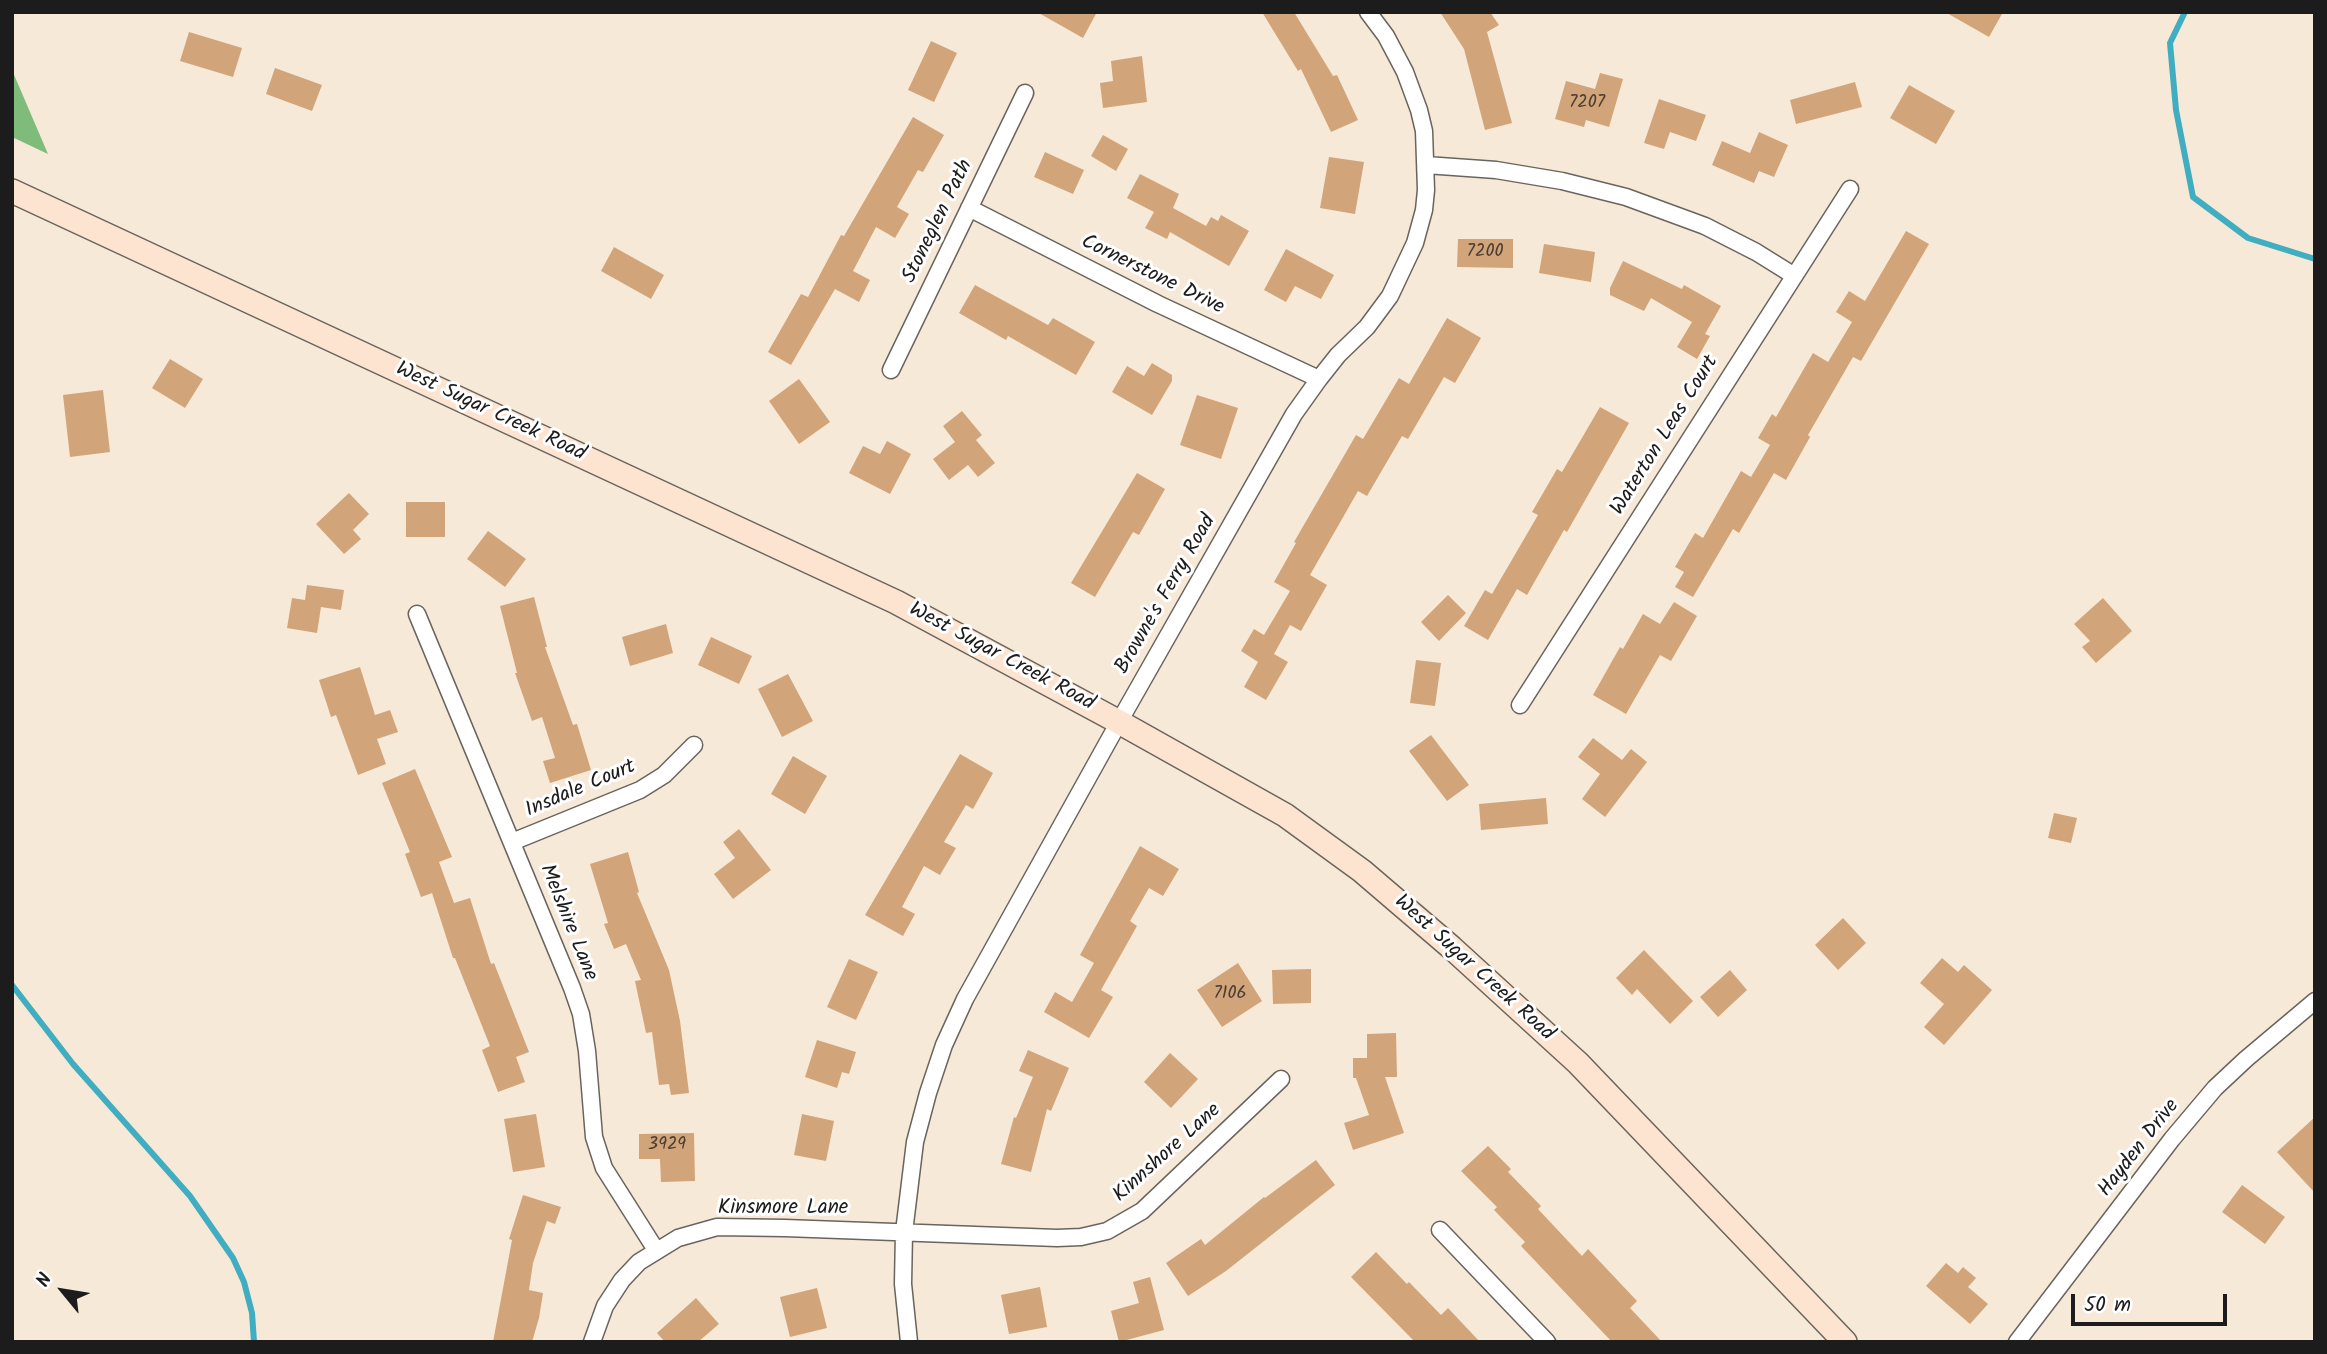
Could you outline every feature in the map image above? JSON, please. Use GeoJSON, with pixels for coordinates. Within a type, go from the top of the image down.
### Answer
{"type":"FeatureCollection","features":[{"type":"Feature","properties":{"kind":"main road","name":"West Sugar Creek Road"},"geometry":{"type":"LineString","coordinates":[[12,191],[896,602],[1274,809],[1362,871],[1452,948],[1578,1063],[1845,1342]]}},
{"type":"Feature","properties":{"kind":"street","name":"Browne's Ferry Road"},"geometry":{"type":"LineString","coordinates":[[909,1342],[904,1284],[904,1232],[915,1142],[944,1045],[965,999],[1294,414],[1338,355],[1367,327],[1399,279],[1415,243],[1424,210],[1426,165],[1423,131],[1413,91],[1386,36],[1368,12]]}},
{"type":"Feature","properties":{"kind":"street","name":"Stoneglen Path"},"geometry":{"type":"LineString","coordinates":[[891,370],[1026,93]]}},
{"type":"Feature","properties":{"kind":"street"},"geometry":{"type":"LineString","coordinates":[[1426,165],[1496,170],[1562,181],[1626,197],[1705,226],[1793,275]]}},
{"type":"Feature","properties":{"kind":"street","name":"Waterton Leas Court"},"geometry":{"type":"LineString","coordinates":[[1520,705],[1850,189]]}},
{"type":"Feature","properties":{"kind":"street","name":"Cornerstone Drive"},"geometry":{"type":"LineString","coordinates":[[969,208],[1158,304],[1319,379]]}},
{"type":"Feature","properties":{"kind":"street","name":"Melshire Lane"},"geometry":{"type":"LineString","coordinates":[[417,614],[581,1014],[594,1137],[604,1168],[656,1250]]}},
{"type":"Feature","properties":{"kind":"street","name":"Insdale Court"},"geometry":{"type":"LineString","coordinates":[[512,842],[640,790],[664,775],[695,745]]}},
{"type":"Feature","properties":{"kind":"street","name":"Hayden Drive"},"geometry":{"type":"LineString","coordinates":[[2017,1342],[2172,1139],[2215,1088],[2315,1001]]}},
{"type":"Feature","properties":{"kind":"street","name":"Kinnshore Lane"},"geometry":{"type":"LineString","coordinates":[[904,1232],[1057,1238],[1080,1237],[1107,1231],[1142,1211],[1280,1079]]}},
{"type":"Feature","properties":{"kind":"street","name":"Kinsmore Lane"},"geometry":{"type":"LineString","coordinates":[[592,1342],[605,1306],[622,1280],[639,1262],[685,1235],[717,1227],[904,1232]]}},
{"type":"Feature","properties":{"kind":"street"},"geometry":{"type":"LineString","coordinates":[[1440,1230],[1547,1342]]}},
{"type":"Feature","properties":{"kind":"green space"},"geometry":{"type":"Polygon","coordinates":[[[12,70],[48,154],[12,137],[12,70]]]}},
{"type":"Feature","properties":{"kind":"building"},"geometry":{"type":"Polygon","coordinates":[[[1037,12],[1097,12],[1083,38],[1037,12]]]}},
{"type":"Feature","properties":{"kind":"building"},"geometry":{"type":"Polygon","coordinates":[[[1262,12],[1294,12],[1333,76],[1337,75],[1358,120],[1331,132],[1301,69],[1298,71],[1262,12]]]}},
{"type":"Feature","properties":{"kind":"building"},"geometry":{"type":"Polygon","coordinates":[[[1440,12],[1490,12],[1499,25],[1487,32],[1512,123],[1485,130],[1464,49],[1440,12]]]}},
{"type":"Feature","properties":{"kind":"building"},"geometry":{"type":"Polygon","coordinates":[[[1945,12],[2003,12],[1989,37],[1945,12]]]}},
{"type":"Feature","properties":{"kind":"building"},"geometry":{"type":"Polygon","coordinates":[[[189,32],[242,48],[233,77],[180,61],[189,32]]]}},
{"type":"Feature","properties":{"kind":"building"},"geometry":{"type":"Polygon","coordinates":[[[931,41],[957,53],[934,102],[908,90],[931,41]]]}},
{"type":"Feature","properties":{"kind":"building"},"geometry":{"type":"Polygon","coordinates":[[[1142,56],[1147,102],[1103,108],[1100,83],[1113,81],[1111,61],[1142,56]]]}},
{"type":"Feature","properties":{"kind":"building"},"geometry":{"type":"Polygon","coordinates":[[[275,68],[322,85],[312,111],[266,94],[275,68]]]}},
{"type":"Feature","properties":{"kind":"building"},"geometry":{"type":"Polygon","coordinates":[[[1600,73],[1623,79],[1609,127],[1586,120],[1584,127],[1555,119],[1566,81],[1595,89],[1600,73]]]}},
{"type":"Feature","properties":{"kind":"building"},"geometry":{"type":"Polygon","coordinates":[[[1855,82],[1862,107],[1796,124],[1790,100],[1855,82]]]}},
{"type":"Feature","properties":{"kind":"building"},"geometry":{"type":"Polygon","coordinates":[[[1909,85],[1955,111],[1936,144],[1890,118],[1909,85]]]}},
{"type":"Feature","properties":{"kind":"building"},"geometry":{"type":"Polygon","coordinates":[[[1659,99],[1706,115],[1696,141],[1670,132],[1664,149],[1644,143],[1659,99]]]}},
{"type":"Feature","properties":{"kind":"building"},"geometry":{"type":"Polygon","coordinates":[[[913,117],[944,135],[923,172],[918,170],[897,207],[909,214],[895,238],[876,227],[853,271],[870,280],[859,302],[835,289],[791,365],[768,352],[801,294],[808,297],[841,235],[844,236],[913,117]]]}},
{"type":"Feature","properties":{"kind":"building"},"geometry":{"type":"Polygon","coordinates":[[[1759,132],[1788,145],[1774,177],[1759,171],[1754,183],[1712,165],[1722,141],[1750,153],[1759,132]]]}},
{"type":"Feature","properties":{"kind":"building"},"geometry":{"type":"Polygon","coordinates":[[[1103,135],[1128,149],[1116,171],[1091,156],[1103,135]]]}},
{"type":"Feature","properties":{"kind":"building"},"geometry":{"type":"Polygon","coordinates":[[[1045,152],[1084,170],[1073,194],[1034,177],[1045,152]]]}},
{"type":"Feature","properties":{"kind":"building"},"geometry":{"type":"Polygon","coordinates":[[[1329,157],[1364,162],[1355,214],[1320,208],[1329,157]]]}},
{"type":"Feature","properties":{"kind":"building"},"geometry":{"type":"Polygon","coordinates":[[[1140,174],[1179,194],[1173,208],[1206,226],[1211,217],[1218,221],[1221,215],[1249,231],[1229,266],[1170,232],[1167,239],[1145,228],[1154,212],[1127,198],[1140,174]]]}},
{"type":"Feature","properties":{"kind":"building"},"geometry":{"type":"Polygon","coordinates":[[[1906,231],[1929,244],[1861,361],[1853,357],[1808,435],[1810,437],[1786,480],[1774,473],[1739,533],[1733,529],[1693,597],[1675,587],[1684,572],[1675,567],[1695,533],[1703,538],[1741,471],[1751,477],[1770,445],[1758,438],[1772,414],[1776,417],[1813,353],[1828,362],[1852,322],[1836,312],[1849,291],[1865,301],[1906,231]]]}},
{"type":"Feature","properties":{"kind":"building"},"geometry":{"type":"Polygon","coordinates":[[[1458,239],[1513,239],[1513,268],[1457,267],[1458,239]]]}},
{"type":"Feature","properties":{"kind":"building"},"geometry":{"type":"Polygon","coordinates":[[[1544,244],[1595,252],[1591,282],[1539,273],[1544,244]]]}},
{"type":"Feature","properties":{"kind":"building"},"geometry":{"type":"Polygon","coordinates":[[[614,247],[664,275],[651,299],[601,271],[614,247]]]}},
{"type":"Feature","properties":{"kind":"building"},"geometry":{"type":"Polygon","coordinates":[[[1286,249],[1334,275],[1321,299],[1295,286],[1286,302],[1264,290],[1286,249]]]}},
{"type":"Feature","properties":{"kind":"building"},"geometry":{"type":"Polygon","coordinates":[[[1623,261],[1682,289],[1684,285],[1721,306],[1705,334],[1710,336],[1697,359],[1677,347],[1692,322],[1651,298],[1644,311],[1610,295],[1610,288],[1623,261]]]}},
{"type":"Feature","properties":{"kind":"building"},"geometry":{"type":"Polygon","coordinates":[[[975,285],[1048,325],[1053,318],[1095,342],[1076,375],[1008,336],[1006,340],[959,313],[975,285]]]}},
{"type":"Feature","properties":{"kind":"building"},"geometry":{"type":"Polygon","coordinates":[[[1447,318],[1481,338],[1455,383],[1444,377],[1408,439],[1402,436],[1367,496],[1358,491],[1310,575],[1327,585],[1301,631],[1290,625],[1274,654],[1288,662],[1266,700],[1244,687],[1258,662],[1241,651],[1254,629],[1264,635],[1290,591],[1274,582],[1356,435],[1363,439],[1399,378],[1409,384],[1447,318]]]}},
{"type":"Feature","properties":{"kind":"building"},"geometry":{"type":"Polygon","coordinates":[[[170,359],[203,379],[185,408],[152,388],[170,359]]]}},
{"type":"Feature","properties":{"kind":"building"},"geometry":{"type":"Polygon","coordinates":[[[1152,363],[1172,375],[1172,381],[1152,415],[1112,392],[1127,366],[1144,376],[1152,363]]]}},
{"type":"Feature","properties":{"kind":"building"},"geometry":{"type":"Polygon","coordinates":[[[799,379],[830,422],[799,444],[769,401],[799,379]]]}},
{"type":"Feature","properties":{"kind":"building"},"geometry":{"type":"Polygon","coordinates":[[[103,390],[110,452],[70,457],[63,395],[103,390]]]}},
{"type":"Feature","properties":{"kind":"building"},"geometry":{"type":"Polygon","coordinates":[[[1197,395],[1238,408],[1221,459],[1180,445],[1197,395]]]}},
{"type":"Feature","properties":{"kind":"building"},"geometry":{"type":"Polygon","coordinates":[[[1600,407],[1629,423],[1567,532],[1564,530],[1527,595],[1517,589],[1488,640],[1464,626],[1485,590],[1492,594],[1538,515],[1532,512],[1557,469],[1562,472],[1600,407]]]}},
{"type":"Feature","properties":{"kind":"building"},"geometry":{"type":"Polygon","coordinates":[[[962,411],[982,435],[976,440],[995,463],[978,477],[968,465],[949,480],[933,459],[955,442],[943,426],[962,411]]]}},
{"type":"Feature","properties":{"kind":"building"},"geometry":{"type":"Polygon","coordinates":[[[887,441],[911,454],[890,494],[849,473],[863,446],[880,454],[887,441]]]}},
{"type":"Feature","properties":{"kind":"building"},"geometry":{"type":"Polygon","coordinates":[[[1137,473],[1165,489],[1139,535],[1133,532],[1095,597],[1071,583],[1137,473]]]}},
{"type":"Feature","properties":{"kind":"building"},"geometry":{"type":"Polygon","coordinates":[[[349,493],[369,514],[353,530],[361,539],[344,554],[316,524],[349,493]]]}},
{"type":"Feature","properties":{"kind":"building"},"geometry":{"type":"Polygon","coordinates":[[[406,502],[445,502],[445,537],[406,537],[406,502]]]}},
{"type":"Feature","properties":{"kind":"building"},"geometry":{"type":"Polygon","coordinates":[[[488,531],[526,559],[505,587],[467,559],[488,531]]]}},
{"type":"Feature","properties":{"kind":"building"},"geometry":{"type":"Polygon","coordinates":[[[307,585],[344,590],[341,610],[321,607],[317,633],[287,628],[292,598],[305,600],[307,585]]]}},
{"type":"Feature","properties":{"kind":"building"},"geometry":{"type":"Polygon","coordinates":[[[1448,595],[1466,613],[1439,641],[1421,622],[1448,595]]]}},
{"type":"Feature","properties":{"kind":"building"},"geometry":{"type":"Polygon","coordinates":[[[534,597],[545,647],[573,725],[577,724],[591,770],[550,783],[543,761],[555,758],[542,717],[532,721],[515,673],[500,606],[534,597]]]}},
{"type":"Feature","properties":{"kind":"building"},"geometry":{"type":"Polygon","coordinates":[[[2103,598],[2132,631],[2096,663],[2082,647],[2090,641],[2074,624],[2103,598]]]}},
{"type":"Feature","properties":{"kind":"building"},"geometry":{"type":"Polygon","coordinates":[[[1674,602],[1697,616],[1671,661],[1660,655],[1626,714],[1593,695],[1620,647],[1623,649],[1643,614],[1660,624],[1674,602]]]}},
{"type":"Feature","properties":{"kind":"building"},"geometry":{"type":"Polygon","coordinates":[[[666,624],[673,653],[630,666],[622,637],[666,624]]]}},
{"type":"Feature","properties":{"kind":"building"},"geometry":{"type":"Polygon","coordinates":[[[711,637],[752,656],[739,684],[698,665],[711,637]]]}},
{"type":"Feature","properties":{"kind":"building"},"geometry":{"type":"Polygon","coordinates":[[[1416,660],[1441,663],[1435,706],[1410,703],[1416,660]]]}},
{"type":"Feature","properties":{"kind":"building"},"geometry":{"type":"Polygon","coordinates":[[[360,667],[375,715],[390,710],[398,732],[377,739],[386,764],[358,775],[336,715],[331,717],[319,680],[360,667]]]}},
{"type":"Feature","properties":{"kind":"building"},"geometry":{"type":"Polygon","coordinates":[[[788,674],[813,721],[782,737],[758,689],[788,674]]]}},
{"type":"Feature","properties":{"kind":"building"},"geometry":{"type":"Polygon","coordinates":[[[1431,735],[1469,785],[1447,801],[1409,751],[1431,735]]]}},
{"type":"Feature","properties":{"kind":"building"},"geometry":{"type":"Polygon","coordinates":[[[1593,738],[1622,760],[1631,749],[1647,762],[1605,817],[1582,799],[1600,774],[1578,757],[1593,738]]]}},
{"type":"Feature","properties":{"kind":"building"},"geometry":{"type":"Polygon","coordinates":[[[960,754],[993,773],[973,809],[966,805],[944,842],[956,848],[940,875],[924,866],[902,907],[915,914],[903,936],[865,915],[960,754]]]}},
{"type":"Feature","properties":{"kind":"building"},"geometry":{"type":"Polygon","coordinates":[[[793,756],[827,776],[805,814],[771,794],[793,756]]]}},
{"type":"Feature","properties":{"kind":"building"},"geometry":{"type":"Polygon","coordinates":[[[415,769],[452,857],[439,862],[454,903],[470,898],[491,964],[494,963],[529,1052],[516,1057],[525,1082],[498,1092],[482,1050],[490,1046],[453,958],[432,893],[421,897],[405,854],[410,852],[382,783],[415,769]]]}},
{"type":"Feature","properties":{"kind":"building"},"geometry":{"type":"Polygon","coordinates":[[[1546,798],[1548,824],[1481,830],[1479,804],[1546,798]]]}},
{"type":"Feature","properties":{"kind":"building"},"geometry":{"type":"Polygon","coordinates":[[[2054,813],[2077,818],[2071,843],[2048,838],[2054,813]]]}},
{"type":"Feature","properties":{"kind":"building"},"geometry":{"type":"Polygon","coordinates":[[[739,829],[771,870],[733,899],[714,874],[735,858],[723,842],[739,829]]]}},
{"type":"Feature","properties":{"kind":"building"},"geometry":{"type":"Polygon","coordinates":[[[1140,846],[1179,869],[1163,896],[1149,888],[1130,921],[1137,926],[1101,990],[1113,997],[1089,1038],[1044,1012],[1055,992],[1072,1002],[1094,963],[1080,955],[1140,846]]]}},
{"type":"Feature","properties":{"kind":"building"},"geometry":{"type":"Polygon","coordinates":[[[628,852],[639,892],[637,893],[669,970],[680,1021],[689,1093],[671,1095],[669,1084],[659,1085],[652,1032],[646,1033],[635,981],[641,980],[626,944],[614,949],[604,924],[608,923],[590,864],[628,852]]]}},
{"type":"Feature","properties":{"kind":"building"},"geometry":{"type":"Polygon","coordinates":[[[1843,918],[1866,943],[1838,970],[1815,945],[1843,918]]]}},
{"type":"Feature","properties":{"kind":"building"},"geometry":{"type":"Polygon","coordinates":[[[1644,950],[1693,1001],[1670,1024],[1637,989],[1632,995],[1616,978],[1644,950]]]}},
{"type":"Feature","properties":{"kind":"building"},"geometry":{"type":"Polygon","coordinates":[[[1942,958],[1958,972],[1964,965],[1992,990],[1944,1045],[1924,1027],[1944,1004],[1920,983],[1942,958]]]}},
{"type":"Feature","properties":{"kind":"building"},"geometry":{"type":"Polygon","coordinates":[[[849,959],[878,972],[856,1020],[827,1007],[849,959]]]}},
{"type":"Feature","properties":{"kind":"building"},"geometry":{"type":"Polygon","coordinates":[[[1238,963],[1262,1001],[1222,1027],[1197,990],[1238,963]]]}},
{"type":"Feature","properties":{"kind":"building"},"geometry":{"type":"Polygon","coordinates":[[[1311,969],[1311,1003],[1273,1004],[1272,970],[1311,969]]]}},
{"type":"Feature","properties":{"kind":"building"},"geometry":{"type":"Polygon","coordinates":[[[1730,970],[1747,990],[1718,1017],[1700,997],[1730,970]]]}},
{"type":"Feature","properties":{"kind":"building"},"geometry":{"type":"Polygon","coordinates":[[[1396,1033],[1397,1077],[1385,1077],[1404,1133],[1353,1150],[1344,1123],[1369,1115],[1356,1078],[1353,1078],[1353,1058],[1367,1058],[1367,1034],[1396,1033]]]}},
{"type":"Feature","properties":{"kind":"building"},"geometry":{"type":"Polygon","coordinates":[[[817,1040],[856,1052],[849,1074],[842,1072],[837,1088],[805,1077],[817,1040]]]}},
{"type":"Feature","properties":{"kind":"building"},"geometry":{"type":"Polygon","coordinates":[[[1028,1050],[1069,1068],[1051,1111],[1047,1109],[1031,1172],[1001,1164],[1014,1117],[1016,1118],[1033,1077],[1019,1071],[1028,1050]]]}},
{"type":"Feature","properties":{"kind":"building"},"geometry":{"type":"Polygon","coordinates":[[[1170,1053],[1198,1079],[1171,1108],[1144,1082],[1170,1053]]]}},
{"type":"Feature","properties":{"kind":"building"},"geometry":{"type":"Polygon","coordinates":[[[536,1114],[545,1167],[513,1172],[504,1119],[536,1114]]]}},
{"type":"Feature","properties":{"kind":"building"},"geometry":{"type":"Polygon","coordinates":[[[802,1114],[834,1121],[826,1161],[794,1155],[802,1114]]]}},
{"type":"Feature","properties":{"kind":"building"},"geometry":{"type":"Polygon","coordinates":[[[2315,1117],[2315,1193],[2277,1152],[2315,1117]]]}},
{"type":"Feature","properties":{"kind":"building"},"geometry":{"type":"Polygon","coordinates":[[[694,1133],[695,1181],[661,1182],[660,1159],[639,1159],[639,1134],[694,1133]]]}},
{"type":"Feature","properties":{"kind":"building"},"geometry":{"type":"Polygon","coordinates":[[[1488,1146],[1511,1169],[1508,1172],[1541,1206],[1538,1209],[1582,1256],[1588,1249],[1637,1301],[1630,1308],[1662,1342],[1612,1342],[1521,1246],[1525,1242],[1494,1210],[1497,1207],[1461,1171],[1488,1146]]]}},
{"type":"Feature","properties":{"kind":"building"},"geometry":{"type":"Polygon","coordinates":[[[1316,1160],[1335,1185],[1226,1271],[1188,1296],[1166,1263],[1201,1239],[1205,1245],[1264,1197],[1316,1160]]]}},
{"type":"Feature","properties":{"kind":"building"},"geometry":{"type":"Polygon","coordinates":[[[2242,1185],[2285,1217],[2265,1244],[2222,1212],[2242,1185]]]}},
{"type":"Feature","properties":{"kind":"building"},"geometry":{"type":"Polygon","coordinates":[[[523,1195],[561,1207],[555,1224],[547,1221],[533,1263],[529,1290],[543,1293],[539,1318],[532,1342],[493,1342],[512,1240],[509,1239],[523,1195]]]}},
{"type":"Feature","properties":{"kind":"building"},"geometry":{"type":"Polygon","coordinates":[[[1376,1252],[1441,1315],[1448,1308],[1480,1342],[1415,1342],[1351,1277],[1376,1252]]]}},
{"type":"Feature","properties":{"kind":"building"},"geometry":{"type":"Polygon","coordinates":[[[1946,1263],[1958,1273],[1963,1267],[1976,1278],[1968,1287],[1988,1304],[1970,1324],[1926,1286],[1946,1263]]]}},
{"type":"Feature","properties":{"kind":"building"},"geometry":{"type":"Polygon","coordinates":[[[1150,1277],[1164,1330],[1119,1342],[1111,1311],[1139,1303],[1133,1282],[1150,1277]]]}},
{"type":"Feature","properties":{"kind":"building"},"geometry":{"type":"Polygon","coordinates":[[[1040,1287],[1047,1327],[1009,1334],[1001,1295],[1040,1287]]]}},
{"type":"Feature","properties":{"kind":"building"},"geometry":{"type":"Polygon","coordinates":[[[817,1288],[827,1328],[790,1337],[780,1297],[817,1288]]]}},
{"type":"Feature","properties":{"kind":"building"},"geometry":{"type":"Polygon","coordinates":[[[696,1298],[719,1324],[698,1342],[665,1342],[657,1333],[696,1298]]]}},
{"type":"Feature","properties":{"kind":"waterway"},"geometry":{"type":"LineString","coordinates":[[2185,12],[2170,43],[2176,110],[2193,197],[2248,238],[2315,259]]}},
{"type":"Feature","properties":{"kind":"waterway"},"geometry":{"type":"LineString","coordinates":[[12,985],[73,1064],[190,1196],[233,1258],[244,1282],[252,1313],[254,1342]]}}]}
